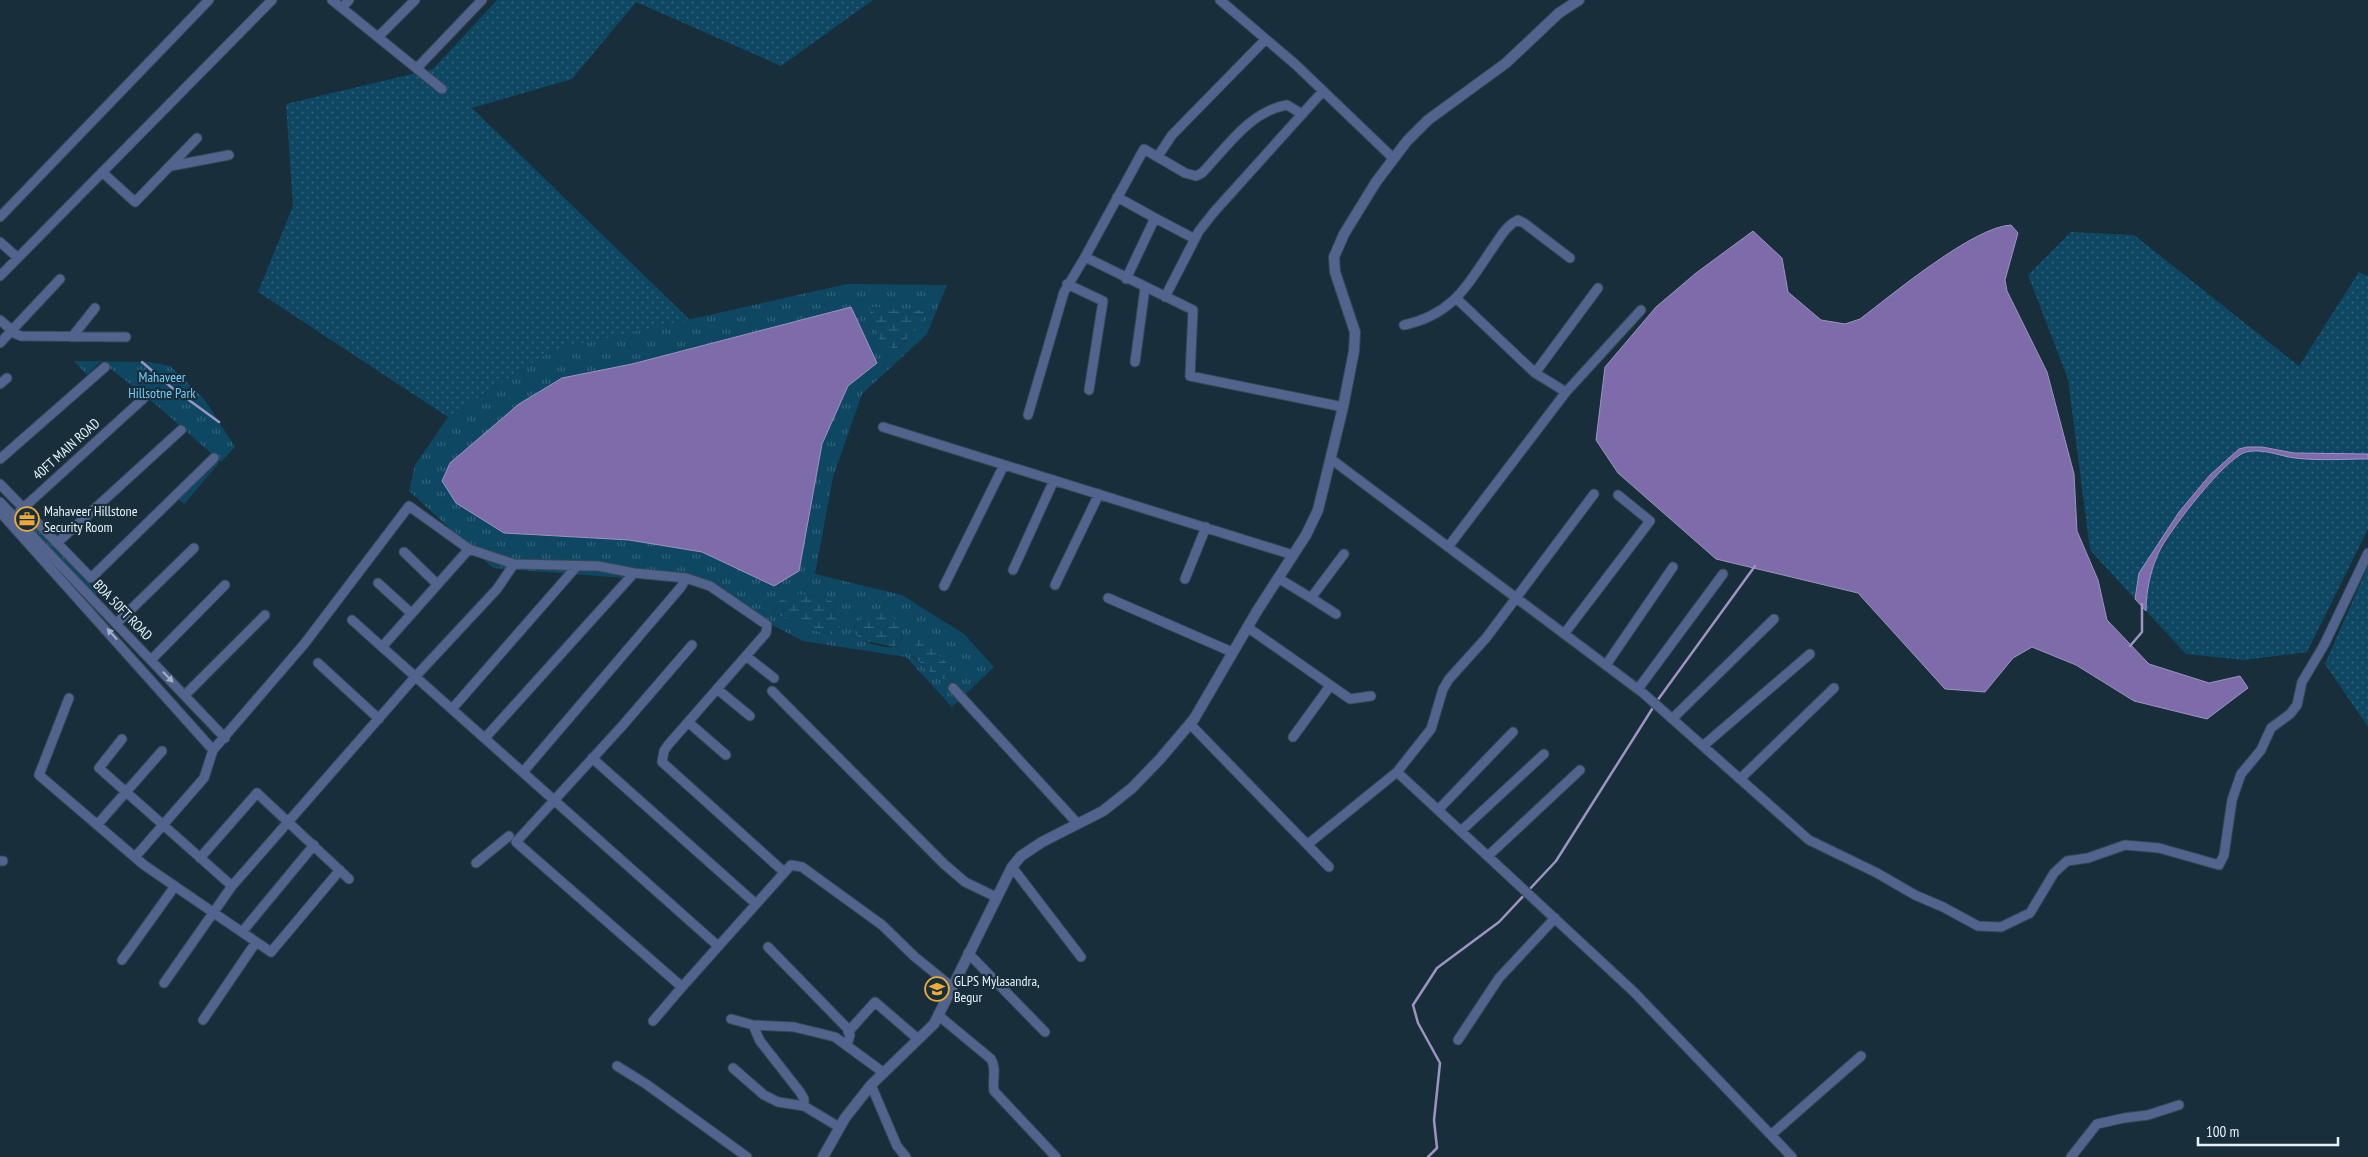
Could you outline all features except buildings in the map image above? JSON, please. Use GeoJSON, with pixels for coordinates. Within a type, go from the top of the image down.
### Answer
{"type":"FeatureCollection","features":[{"type":"Feature","properties":{"kind":"street"},"geometry":{"type":"LineString","coordinates":[[0,217],[209,0]]}},
{"type":"Feature","properties":{"kind":"street"},"geometry":{"type":"LineString","coordinates":[[0,276],[272,0]]}},
{"type":"Feature","properties":{"kind":"street"},"geometry":{"type":"LineString","coordinates":[[332,0],[442,88]]}},
{"type":"Feature","properties":{"kind":"street"},"geometry":{"type":"LineString","coordinates":[[342,8],[349,0]]}},
{"type":"Feature","properties":{"kind":"street"},"geometry":{"type":"LineString","coordinates":[[378,37],[414,0]]}},
{"type":"Feature","properties":{"kind":"street"},"geometry":{"type":"LineString","coordinates":[[417,68],[482,0]]}},
{"type":"Feature","properties":{"kind":"street"},"geometry":{"type":"LineString","coordinates":[[1220,0],[1295,64],[1393,158]]}},
{"type":"Feature","properties":{"kind":"street"},"geometry":{"type":"LineString","coordinates":[[823,1157],[839,1127],[871,1085],[934,1024],[1012,867],[1021,856],[1042,842],[1104,811],[1132,788],[1160,760],[1190,724],[1247,627],[1306,535],[1318,510],[1343,407],[1354,351],[1355,332],[1335,272],[1334,256],[1344,234],[1376,182],[1407,141],[1428,120],[1506,63],[1559,13],[1579,0]]}},
{"type":"Feature","properties":{"kind":"street"},"geometry":{"type":"LineString","coordinates":[[1158,156],[1172,135],[1265,40]]}},
{"type":"Feature","properties":{"kind":"street"},"geometry":{"type":"LineString","coordinates":[[1165,297],[1195,239],[1214,212],[1323,91]]}},
{"type":"Feature","properties":{"kind":"street"},"geometry":{"type":"LineString","coordinates":[[1028,415],[1067,284],[1085,257],[1144,149],[1190,175],[1196,176],[1202,173],[1255,117],[1268,110],[1287,105],[1302,114]]}},
{"type":"Feature","properties":{"kind":"street"},"geometry":{"type":"LineString","coordinates":[[102,172],[135,202],[198,138]]}},
{"type":"Feature","properties":{"kind":"street"},"geometry":{"type":"LineString","coordinates":[[171,166],[229,155]]}},
{"type":"Feature","properties":{"kind":"street"},"geometry":{"type":"LineString","coordinates":[[1117,197],[1195,239]]}},
{"type":"Feature","properties":{"kind":"street"},"geometry":{"type":"LineString","coordinates":[[1126,279],[1156,218]]}},
{"type":"Feature","properties":{"kind":"street"},"geometry":{"type":"LineString","coordinates":[[1404,325],[1425,320],[1457,299],[1506,229],[1518,220],[1570,258]]}},
{"type":"Feature","properties":{"kind":"street"},"geometry":{"type":"LineString","coordinates":[[0,242],[18,258]]}},
{"type":"Feature","properties":{"kind":"street"},"geometry":{"type":"LineString","coordinates":[[1085,257],[1126,279],[1193,310],[1190,376],[1343,407]]}},
{"type":"Feature","properties":{"kind":"street"},"geometry":{"type":"LineString","coordinates":[[0,343],[60,279]]}},
{"type":"Feature","properties":{"kind":"street"},"geometry":{"type":"LineString","coordinates":[[1067,284],[1103,301],[1104,310],[1089,390]]}},
{"type":"Feature","properties":{"kind":"street"},"geometry":{"type":"LineString","coordinates":[[1135,362],[1145,288]]}},
{"type":"Feature","properties":{"kind":"street"},"geometry":{"type":"LineString","coordinates":[[1535,373],[1598,288]]}},
{"type":"Feature","properties":{"kind":"street"},"geometry":{"type":"LineString","coordinates":[[1457,299],[1535,373],[1566,392]]}},
{"type":"Feature","properties":{"kind":"street"},"geometry":{"type":"LineString","coordinates":[[72,337],[95,308]]}},
{"type":"Feature","properties":{"kind":"street"},"geometry":{"type":"LineString","coordinates":[[1448,547],[1566,392],[1641,310]]}},
{"type":"Feature","properties":{"kind":"street"},"geometry":{"type":"LineString","coordinates":[[0,320],[21,336],[126,337]]}},
{"type":"Feature","properties":{"kind":"street"},"geometry":{"type":"LineString","coordinates":[[0,459],[105,367]]}},
{"type":"Feature","properties":{"kind":"street","name":"40FT MAIN ROAD"},"geometry":{"type":"LineString","coordinates":[[11,519],[144,398]]}},
{"type":"Feature","properties":{"kind":"street"},"geometry":{"type":"LineString","coordinates":[[883,427],[1293,554]]}},
{"type":"Feature","properties":{"kind":"street"},"geometry":{"type":"LineString","coordinates":[[57,543],[181,430]]}},
{"type":"Feature","properties":{"kind":"street"},"geometry":{"type":"LineString","coordinates":[[0,484],[91,578],[214,458]]}},
{"type":"Feature","properties":{"kind":"street"},"geometry":{"type":"LineString","coordinates":[[1331,459],[1638,689],[1809,840],[1878,873],[1915,895],[1943,907],[1978,926],[2001,927],[2030,913],[2054,873],[2067,861],[2088,858],[2125,845],[2159,848],[2219,864],[2224,855],[2232,800],[2241,774],[2261,750],[2271,728],[2290,714],[2297,706],[2302,682],[2323,647],[2368,553]]}},
{"type":"Feature","properties":{"kind":"street"},"geometry":{"type":"LineString","coordinates":[[944,586],[1004,464]]}},
{"type":"Feature","properties":{"kind":"street"},"geometry":{"type":"LineString","coordinates":[[1013,570],[1054,480]]}},
{"type":"Feature","properties":{"kind":"street"},"geometry":{"type":"LineString","coordinates":[[1055,586],[1099,494]]}},
{"type":"Feature","properties":{"kind":"street"},"geometry":{"type":"LineString","coordinates":[[1308,844],[1397,772],[1430,729],[1443,689],[1449,679],[1486,638],[1594,494]]}},
{"type":"Feature","properties":{"kind":"street"},"geometry":{"type":"LineString","coordinates":[[1564,634],[1650,521],[1618,495]]}},
{"type":"Feature","properties":{"kind":"street","name":"BDA 50FT ROAD"},"geometry":{"type":"LineString","coordinates":[[0,502],[11,519],[213,750]]}},
{"type":"Feature","properties":{"kind":"street"},"geometry":{"type":"LineString","coordinates":[[135,857],[204,778],[213,750],[305,643],[409,506],[469,549],[514,564],[598,566],[634,573],[686,578],[710,586],[767,624],[766,633],[664,751],[662,762],[784,872]]}},
{"type":"Feature","properties":{"kind":"street","name":"BDA 50FT ROAD"},"geometry":{"type":"LineString","coordinates":[[0,512],[11,519],[117,623],[225,738]]}},
{"type":"Feature","properties":{"kind":"street"},"geometry":{"type":"LineString","coordinates":[[1185,579],[1206,527]]}},
{"type":"Feature","properties":{"kind":"street"},"geometry":{"type":"LineString","coordinates":[[117,623],[194,548]]}},
{"type":"Feature","properties":{"kind":"street"},"geometry":{"type":"LineString","coordinates":[[382,647],[469,549]]}},
{"type":"Feature","properties":{"kind":"street"},"geometry":{"type":"LineString","coordinates":[[404,552],[437,584]]}},
{"type":"Feature","properties":{"kind":"street"},"geometry":{"type":"LineString","coordinates":[[1310,598],[1344,554]]}},
{"type":"Feature","properties":{"kind":"street"},"geometry":{"type":"LineString","coordinates":[[164,983],[232,886],[415,677],[497,589],[514,564]]}},
{"type":"Feature","properties":{"kind":"street"},"geometry":{"type":"LineString","coordinates":[[452,710],[577,566]]}},
{"type":"Feature","properties":{"kind":"street"},"geometry":{"type":"LineString","coordinates":[[1606,665],[1674,567]]}},
{"type":"Feature","properties":{"kind":"street"},"geometry":{"type":"LineString","coordinates":[[485,738],[634,573]]}},
{"type":"Feature","properties":{"kind":"street"},"geometry":{"type":"LineString","coordinates":[[1638,689],[1723,574]]}},
{"type":"Feature","properties":{"kind":"street"},"geometry":{"type":"LineString","coordinates":[[523,772],[681,587],[686,578]]}},
{"type":"Feature","properties":{"kind":"street"},"geometry":{"type":"LineString","coordinates":[[1278,578],[1336,614]]}},
{"type":"Feature","properties":{"kind":"street"},"geometry":{"type":"LineString","coordinates":[[378,583],[411,613]]}},
{"type":"Feature","properties":{"kind":"street"},"geometry":{"type":"LineString","coordinates":[[151,660],[226,585]]}},
{"type":"Feature","properties":{"kind":"street"},"geometry":{"type":"LineString","coordinates":[[1108,598],[1232,652]]}},
{"type":"Feature","properties":{"kind":"street"},"geometry":{"type":"LineString","coordinates":[[185,695],[265,615]]}},
{"type":"Feature","properties":{"kind":"street"},"geometry":{"type":"LineString","coordinates":[[1672,719],[1774,619]]}},
{"type":"Feature","properties":{"kind":"street"},"geometry":{"type":"LineString","coordinates":[[352,620],[718,946]]}},
{"type":"Feature","properties":{"kind":"street"},"geometry":{"type":"LineString","coordinates":[[1247,627],[1350,699],[1371,696]]}},
{"type":"Feature","properties":{"kind":"street"},"geometry":{"type":"LineString","coordinates":[[682,987],[516,842],[692,645]]}},
{"type":"Feature","properties":{"kind":"street"},"geometry":{"type":"LineString","coordinates":[[1703,746],[1810,654]]}},
{"type":"Feature","properties":{"kind":"street"},"geometry":{"type":"LineString","coordinates":[[746,656],[774,678]]}},
{"type":"Feature","properties":{"kind":"street"},"geometry":{"type":"LineString","coordinates":[[318,663],[378,719]]}},
{"type":"Feature","properties":{"kind":"street"},"geometry":{"type":"LineString","coordinates":[[1293,738],[1330,686]]}},
{"type":"Feature","properties":{"kind":"street"},"geometry":{"type":"LineString","coordinates":[[953,688],[1078,824]]}},
{"type":"Feature","properties":{"kind":"street"},"geometry":{"type":"LineString","coordinates":[[1740,779],[1834,688]]}},
{"type":"Feature","properties":{"kind":"street"},"geometry":{"type":"LineString","coordinates":[[717,689],[750,716]]}},
{"type":"Feature","properties":{"kind":"street"},"geometry":{"type":"LineString","coordinates":[[772,692],[944,864],[965,882],[996,897]]}},
{"type":"Feature","properties":{"kind":"street"},"geometry":{"type":"LineString","coordinates":[[69,698],[39,775],[135,857],[270,952],[340,870]]}},
{"type":"Feature","properties":{"kind":"street"},"geometry":{"type":"LineString","coordinates":[[688,722],[726,756]]}},
{"type":"Feature","properties":{"kind":"street"},"geometry":{"type":"LineString","coordinates":[[1190,724],[1330,867]]}},
{"type":"Feature","properties":{"kind":"street"},"geometry":{"type":"LineString","coordinates":[[1438,810],[1513,732]]}},
{"type":"Feature","properties":{"kind":"street"},"geometry":{"type":"LineString","coordinates":[[122,739],[99,768],[162,826],[232,886]]}},
{"type":"Feature","properties":{"kind":"street"},"geometry":{"type":"LineString","coordinates":[[97,825],[162,751]]}},
{"type":"Feature","properties":{"kind":"street"},"geometry":{"type":"LineString","coordinates":[[1461,831],[1544,754]]}},
{"type":"Feature","properties":{"kind":"street"},"geometry":{"type":"LineString","coordinates":[[592,758],[756,904]]}},
{"type":"Feature","properties":{"kind":"street"},"geometry":{"type":"LineString","coordinates":[[1488,856],[1580,770]]}},
{"type":"Feature","properties":{"kind":"street"},"geometry":{"type":"LineString","coordinates":[[1397,772],[1634,992],[1792,1157]]}},
{"type":"Feature","properties":{"kind":"street"},"geometry":{"type":"LineString","coordinates":[[200,858],[257,792],[349,878]]}},
{"type":"Feature","properties":{"kind":"street"},"geometry":{"type":"LineString","coordinates":[[476,863],[509,836]]}},
{"type":"Feature","properties":{"kind":"street"},"geometry":{"type":"LineString","coordinates":[[242,932],[314,845]]}},
{"type":"Feature","properties":{"kind":"street"},"geometry":{"type":"LineString","coordinates":[[653,1021],[791,865],[802,867],[882,926],[952,987]]}},
{"type":"Feature","properties":{"kind":"street"},"geometry":{"type":"LineString","coordinates":[[1012,867],[1081,957]]}},
{"type":"Feature","properties":{"kind":"street"},"geometry":{"type":"LineString","coordinates":[[122,960],[174,886]]}},
{"type":"Feature","properties":{"kind":"street"},"geometry":{"type":"LineString","coordinates":[[1458,1040],[1499,978],[1555,918]]}},
{"type":"Feature","properties":{"kind":"street"},"geometry":{"type":"LineString","coordinates":[[203,1020],[256,942]]}},
{"type":"Feature","properties":{"kind":"street"},"geometry":{"type":"LineString","coordinates":[[768,947],[841,1021],[850,1035],[847,1045]]}},
{"type":"Feature","properties":{"kind":"street"},"geometry":{"type":"LineString","coordinates":[[968,953],[1045,1032]]}},
{"type":"Feature","properties":{"kind":"street"},"geometry":{"type":"LineString","coordinates":[[848,1032],[875,1002],[918,1040]]}},
{"type":"Feature","properties":{"kind":"street"},"geometry":{"type":"LineString","coordinates":[[938,1014],[991,1059],[996,1066],[993,1083],[994,1091],[1056,1157]]}},
{"type":"Feature","properties":{"kind":"street"},"geometry":{"type":"LineString","coordinates":[[731,1018],[753,1025],[818,1031],[835,1037],[884,1073]]}},
{"type":"Feature","properties":{"kind":"street"},"geometry":{"type":"LineString","coordinates":[[753,1025],[760,1041],[800,1092],[804,1099],[804,1106]]}},
{"type":"Feature","properties":{"kind":"street"},"geometry":{"type":"LineString","coordinates":[[1771,1136],[1861,1056]]}},
{"type":"Feature","properties":{"kind":"street"},"geometry":{"type":"LineString","coordinates":[[617,1066],[646,1084],[747,1157]]}},
{"type":"Feature","properties":{"kind":"street"},"geometry":{"type":"LineString","coordinates":[[733,1068],[764,1095],[778,1102],[804,1106],[839,1127]]}},
{"type":"Feature","properties":{"kind":"street"},"geometry":{"type":"LineString","coordinates":[[871,1085],[896,1146],[906,1157]]}},
{"type":"Feature","properties":{"kind":"street"},"geometry":{"type":"LineString","coordinates":[[2071,1157],[2097,1124],[2148,1115],[2179,1105]]}},
{"type":"Feature","properties":{"kind":"green space"},"geometry":{"type":"Polygon","coordinates":[[[497,0],[873,0],[781,66],[636,2],[572,79],[472,108],[690,320],[553,350],[448,417],[258,292],[293,206],[286,104],[433,69],[497,0]]]}},
{"type":"Feature","properties":{"kind":"green space"},"geometry":{"type":"Polygon","coordinates":[[[2071,232],[2134,235],[2299,366],[2359,272],[2368,276],[2368,454],[2294,453],[2262,447],[2239,449],[2210,475],[2179,512],[2139,573],[2135,599],[2090,550],[2068,379],[2028,275],[2071,232]]]}},
{"type":"Feature","properties":{"kind":"green space"},"geometry":{"type":"Polygon","coordinates":[[[847,284],[947,285],[927,334],[862,394],[833,477],[815,574],[902,595],[964,634],[994,667],[952,707],[906,657],[803,641],[692,583],[493,568],[409,491],[415,465],[448,417],[553,350],[847,284]],[[851,307],[632,364],[562,378],[528,535],[629,540],[702,552],[774,586],[799,571],[822,444],[848,386],[877,363],[851,307]],[[868,307],[881,345],[897,349],[916,330],[926,310],[868,307]],[[792,594],[779,601],[774,613],[805,629],[836,635],[839,631],[841,622],[840,609],[830,600],[823,597],[792,594]],[[871,612],[861,617],[854,626],[856,636],[876,645],[897,646],[901,638],[902,632],[897,621],[878,612],[871,612]],[[919,636],[912,656],[936,678],[947,680],[950,666],[919,636]]]}},
{"type":"Feature","properties":{"kind":"green space"},"geometry":{"type":"Polygon","coordinates":[[[868,307],[926,310],[916,330],[896,349],[881,345],[868,307]]]}},
{"type":"Feature","properties":{"kind":"green space","name":"Mahaveer Hillsotne Park"},"geometry":{"type":"Polygon","coordinates":[[[74,361],[149,362],[170,366],[205,400],[235,447],[221,462],[160,408],[106,365],[100,362],[87,375],[74,361]]]}},
{"type":"Feature","properties":{"kind":"green space"},"geometry":{"type":"Polygon","coordinates":[[[2261,451],[2296,458],[2368,459],[2368,529],[2307,652],[2244,660],[2186,654],[2146,611],[2152,570],[2162,548],[2177,525],[2213,480],[2225,467],[2245,452],[2261,451]]]}},
{"type":"Feature","properties":{"kind":"green space"},"geometry":{"type":"Polygon","coordinates":[[[214,458],[219,463],[184,504],[177,498],[214,458]]]}},
{"type":"Feature","properties":{"kind":"green space"},"geometry":{"type":"Polygon","coordinates":[[[31,519],[98,592],[94,596],[27,524],[31,519]]]}},
{"type":"Feature","properties":{"kind":"green space"},"geometry":{"type":"Polygon","coordinates":[[[2368,566],[2368,727],[2325,664],[2368,566]]]}},
{"type":"Feature","properties":{"kind":"green space"},"geometry":{"type":"Polygon","coordinates":[[[792,594],[823,597],[836,604],[840,609],[841,617],[839,631],[836,635],[805,629],[774,613],[779,601],[792,594]]]}},
{"type":"Feature","properties":{"kind":"green space"},"geometry":{"type":"Polygon","coordinates":[[[877,611],[889,614],[899,621],[901,635],[899,642],[894,647],[861,640],[855,634],[857,621],[868,613],[877,611]]]}},
{"type":"Feature","properties":{"kind":"green space"},"geometry":{"type":"Polygon","coordinates":[[[919,635],[950,666],[947,680],[936,678],[912,655],[919,635]]]}},
{"type":"Feature","properties":{"kind":"shaded area"},"geometry":{"type":"Polygon","coordinates":[[[2011,225],[2018,233],[2005,280],[2007,291],[2047,372],[2074,474],[2077,531],[2098,580],[2107,620],[2149,664],[2209,683],[2240,676],[2248,688],[2207,719],[2134,701],[2076,665],[2032,647],[2013,658],[1985,692],[1945,689],[1858,593],[1716,559],[1618,473],[1596,440],[1605,367],[1656,307],[1696,273],[1753,231],[1782,258],[1788,292],[1821,320],[1845,324],[1860,319],[1955,249],[1976,237],[2011,225]]]}},
{"type":"Feature","properties":{"kind":"shaded area"},"geometry":{"type":"Polygon","coordinates":[[[851,307],[877,363],[848,386],[822,444],[799,571],[774,586],[702,552],[629,540],[504,533],[456,503],[442,481],[450,463],[519,404],[562,378],[632,364],[851,307]]]}},
{"type":"Feature","properties":{"kind":"shaded area"},"geometry":{"type":"Polygon","coordinates":[[[2262,447],[2294,453],[2368,454],[2368,459],[2304,459],[2259,451],[2246,452],[2237,457],[2225,467],[2200,495],[2176,525],[2161,548],[2154,563],[2150,579],[2146,611],[2135,599],[2139,573],[2179,512],[2210,475],[2239,449],[2262,447]]]}},
{"type":"Feature","properties":{"kind":"waterway"},"geometry":{"type":"LineString","coordinates":[[142,362],[171,387],[219,422]]}},
{"type":"Feature","properties":{"kind":"waterway"},"geometry":{"type":"LineString","coordinates":[[1657,701],[1755,566]]}},
{"type":"Feature","properties":{"kind":"waterway"},"geometry":{"type":"LineString","coordinates":[[2130,646],[2142,632],[2142,604]]}},
{"type":"Feature","properties":{"kind":"waterway"},"geometry":{"type":"LineString","coordinates":[[1428,1157],[1437,1148],[1434,1120],[1440,1063],[1418,1023],[1413,1005],[1437,968],[1499,922],[1556,861],[1654,706]]}},
{"type":"Feature","properties":{"kind":"place","name":"Mahaveer Hillstone Security Room"},"geometry":{"type":"Point","coordinates":[27,519]}},
{"type":"Feature","properties":{"kind":"place","name":"GLPS Mylasandra, Begur"},"geometry":{"type":"Point","coordinates":[937,989]}}]}
